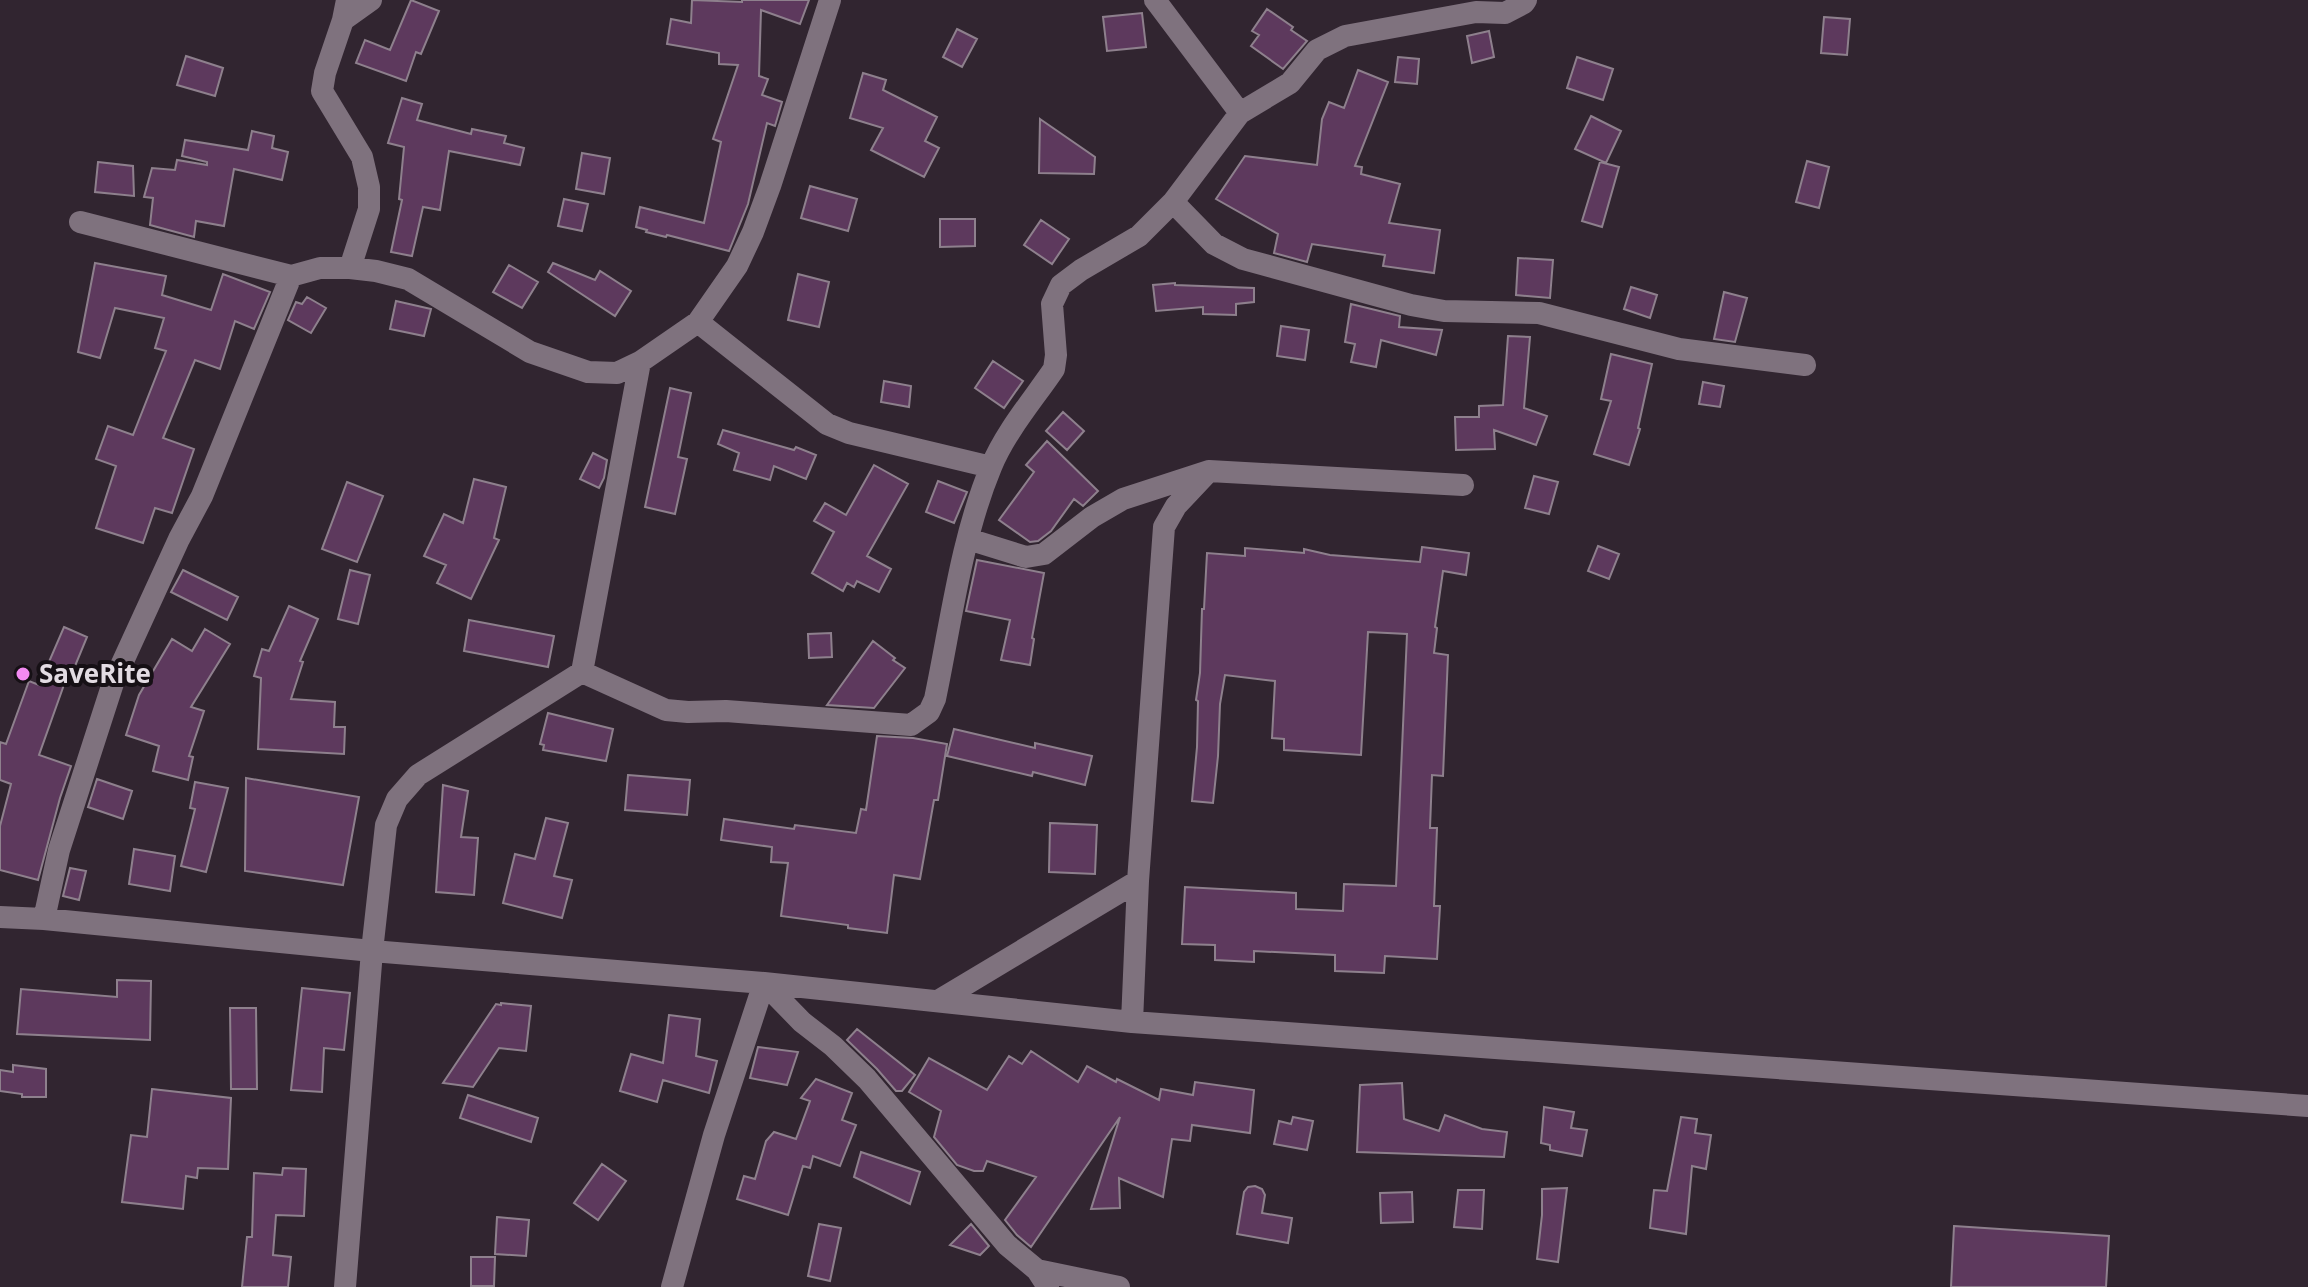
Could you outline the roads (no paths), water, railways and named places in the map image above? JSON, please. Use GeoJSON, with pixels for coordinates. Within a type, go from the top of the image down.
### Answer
{"type":"FeatureCollection","features":[{"type":"Feature","properties":{"kind":"street"},"geometry":{"type":"LineString","coordinates":[[350,268],[369,209],[369,187],[362,157],[322,91],[345,10],[371,0]]}},
{"type":"Feature","properties":{"kind":"street"},"geometry":{"type":"LineString","coordinates":[[80,222],[291,276],[320,268],[350,268],[408,279],[530,352],[588,372],[617,373],[640,362],[698,322],[737,266],[753,232],[830,0]]}},
{"type":"Feature","properties":{"kind":"street"},"geometry":{"type":"LineString","coordinates":[[1155,0],[1240,113]]}},
{"type":"Feature","properties":{"kind":"street"},"geometry":{"type":"LineString","coordinates":[[582,672],[666,710],[726,711],[911,725],[929,712],[935,699],[974,512],[991,467],[1001,445],[1054,369],[1056,355],[1052,304],[1061,285],[1139,236],[1173,202],[1240,113],[1290,83],[1317,50],[1345,36],[1476,12],[1505,13],[1526,0]]}},
{"type":"Feature","properties":{"kind":"street"},"geometry":{"type":"LineString","coordinates":[[1173,202],[1214,244],[1243,259],[1411,305],[1444,311],[1539,313],[1679,349],[1805,365]]}},
{"type":"Feature","properties":{"kind":"street"},"geometry":{"type":"LineString","coordinates":[[44,919],[59,850],[113,683],[202,496],[291,276]]}},
{"type":"Feature","properties":{"kind":"street"},"geometry":{"type":"LineString","coordinates":[[698,322],[827,424],[849,433],[991,467]]}},
{"type":"Feature","properties":{"kind":"street"},"geometry":{"type":"LineString","coordinates":[[345,1287],[372,951],[386,825],[397,799],[418,775],[582,672],[640,362]]}},
{"type":"Feature","properties":{"kind":"street"},"geometry":{"type":"LineString","coordinates":[[968,539],[1026,557],[1044,554],[1092,517],[1123,499],[1209,471],[1463,485]]}},
{"type":"Feature","properties":{"kind":"street"},"geometry":{"type":"LineString","coordinates":[[1132,1022],[1138,881],[1164,527],[1176,506],[1209,471]]}},
{"type":"Feature","properties":{"kind":"street"},"geometry":{"type":"LineString","coordinates":[[938,1001],[1138,881]]}},
{"type":"Feature","properties":{"kind":"street"},"geometry":{"type":"LineString","coordinates":[[0,917],[764,983],[1132,1022],[2308,1106]]}},
{"type":"Feature","properties":{"kind":"street"},"geometry":{"type":"LineString","coordinates":[[764,983],[802,1022],[867,1079],[1007,1245],[1043,1279],[1119,1287]]}},
{"type":"Feature","properties":{"kind":"street"},"geometry":{"type":"LineString","coordinates":[[672,1287],[714,1135],[764,983]]}},
{"type":"Feature","properties":{"kind":"place","name":"SaveRite"},"geometry":{"type":"Point","coordinates":[23,674]}}]}
